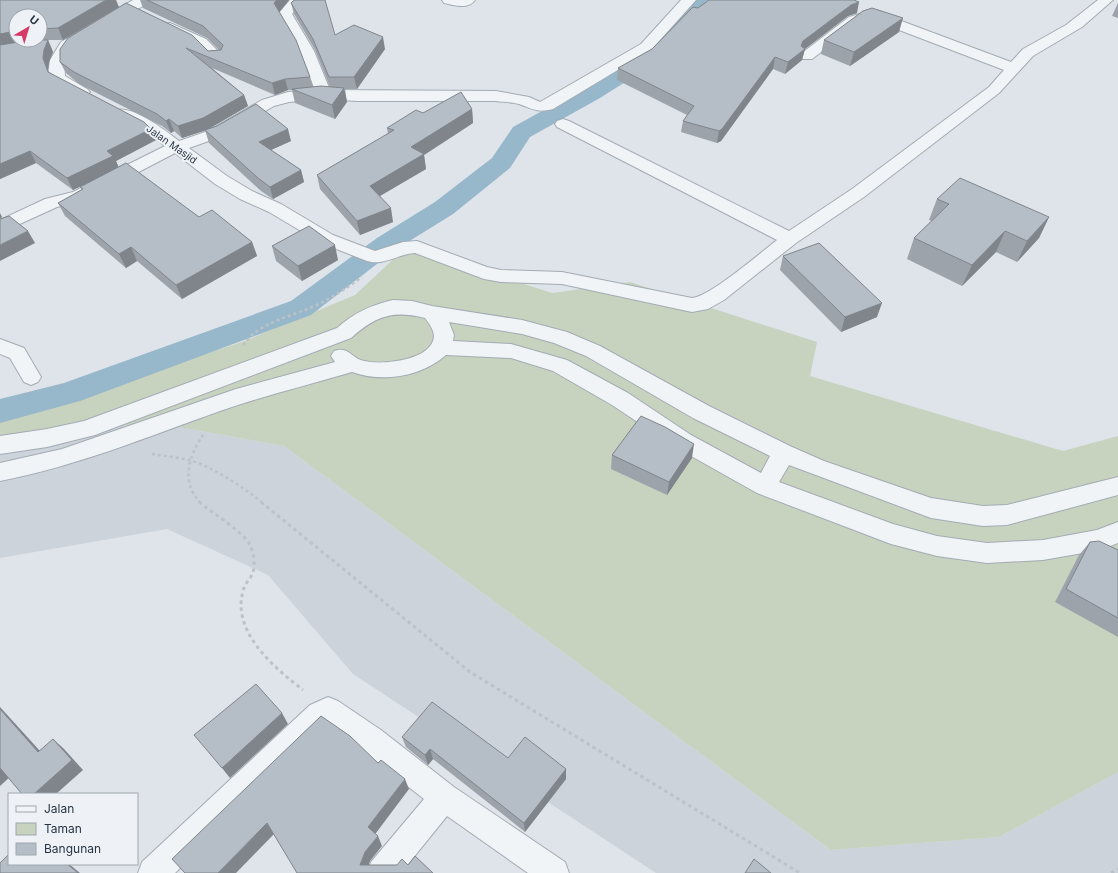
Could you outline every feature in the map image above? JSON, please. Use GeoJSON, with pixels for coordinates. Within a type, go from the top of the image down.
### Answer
{"type":"FeatureCollection","features":[{"type":"Feature","properties":{"kind":"street","name":"Jalan Masjid"},"geometry":{"type":"LineString","coordinates":[[143,0],[126,4],[58,45],[56,74],[59,79],[155,130],[221,180],[275,208],[327,239],[368,255],[384,256],[403,248],[417,247],[484,273],[501,276],[540,276],[562,278],[692,305],[701,304],[717,295],[790,239]]}},
{"type":"Feature","properties":{"kind":"street"},"geometry":{"type":"LineString","coordinates":[[298,0],[286,14],[306,51],[324,94]]}},
{"type":"Feature","properties":{"kind":"street"},"geometry":{"type":"LineString","coordinates":[[449,0],[466,2],[468,0]]}},
{"type":"Feature","properties":{"kind":"street"},"geometry":{"type":"LineString","coordinates":[[0,227],[51,203],[79,196],[154,157],[214,134],[268,103],[288,97],[324,94],[357,96],[496,96],[523,100],[531,105],[540,107],[547,106],[646,47],[660,34],[678,10],[689,0]]}},
{"type":"Feature","properties":{"kind":"street"},"geometry":{"type":"LineString","coordinates":[[563,124],[790,239],[858,193],[994,90],[1014,68],[1019,58],[1059,36],[1092,13],[1106,0]]}},
{"type":"Feature","properties":{"kind":"street"},"geometry":{"type":"LineString","coordinates":[[126,4],[144,14]]}},
{"type":"Feature","properties":{"kind":"street"},"geometry":{"type":"LineString","coordinates":[[807,56],[854,20],[867,16],[891,22],[1014,68]]}},
{"type":"Feature","properties":{"kind":"street"},"geometry":{"type":"LineString","coordinates":[[159,21],[201,42],[218,58]]}},
{"type":"Feature","properties":{"kind":"street"},"geometry":{"type":"LineString","coordinates":[[432,313],[442,329],[444,340],[441,348],[419,363],[406,367],[384,370],[369,369],[351,365],[342,359],[339,352],[338,343],[344,333],[359,320],[380,310],[393,307],[412,308],[432,313],[522,327],[576,343],[643,378],[701,412],[784,453],[816,467],[931,508],[983,516],[1008,516],[1118,486]]}},
{"type":"Feature","properties":{"kind":"street"},"geometry":{"type":"LineString","coordinates":[[0,445],[48,438],[87,429],[344,333]]}},
{"type":"Feature","properties":{"kind":"street"},"geometry":{"type":"LineString","coordinates":[[0,346],[17,352],[31,377]]}},
{"type":"Feature","properties":{"kind":"street"},"geometry":{"type":"LineString","coordinates":[[441,348],[511,351],[560,365],[620,399],[683,441],[765,486],[891,534],[937,546],[986,553],[1043,550],[1100,540],[1118,532]]}},
{"type":"Feature","properties":{"kind":"street"},"geometry":{"type":"LineString","coordinates":[[0,472],[25,468],[84,453],[243,395],[351,365]]}},
{"type":"Feature","properties":{"kind":"street"},"geometry":{"type":"LineString","coordinates":[[765,486],[784,453]]}},
{"type":"Feature","properties":{"kind":"street"},"geometry":{"type":"LineString","coordinates":[[152,873],[320,714],[328,710],[371,740],[444,798],[554,873]]}},
{"type":"Feature","properties":{"kind":"street"},"geometry":{"type":"LineString","coordinates":[[382,873],[444,798]]}},
{"type":"Feature","properties":{"kind":"path"},"geometry":{"type":"LineString","coordinates":[[147,453],[189,460],[217,473],[250,494],[470,672],[800,873]]}},
{"type":"Feature","properties":{"kind":"path"},"geometry":{"type":"LineString","coordinates":[[254,572],[243,590],[241,614],[244,627],[259,649],[289,680],[328,710]]}},
{"type":"Feature","properties":{"kind":"path"},"geometry":{"type":"LineString","coordinates":[[1111,873],[1118,869]]}},
{"type":"Feature","properties":{"kind":"shaded area"},"geometry":{"type":"Polygon","coordinates":[[[151,422],[284,446],[831,850],[999,837],[1118,772],[1118,873],[656,873],[353,674],[268,575],[167,529],[0,558],[0,446],[26,438],[151,422]]]}},
{"type":"Feature","properties":{"kind":"green space"},"geometry":{"type":"Polygon","coordinates":[[[404,249],[460,263],[552,293],[630,282],[817,342],[810,376],[1063,451],[1118,436],[1118,772],[999,837],[831,850],[284,446],[151,422],[26,438],[0,446],[0,420],[242,342],[355,295],[404,249]]]}},
{"type":"Feature","properties":{"kind":"building"},"geometry":{"type":"Polygon","coordinates":[[[0,0],[106,0],[58,28],[48,29],[48,8],[8,8],[8,32],[0,34],[0,0]]]}},
{"type":"Feature","properties":{"kind":"building"},"geometry":{"type":"Polygon","coordinates":[[[147,0],[277,0],[274,3],[296,40],[310,77],[285,79],[272,83],[186,48],[244,95],[203,118],[178,126],[169,119],[166,121],[157,114],[74,72],[60,62],[60,49],[68,38],[126,3],[192,35],[208,51],[221,50],[223,45],[203,26],[147,0]]]}},
{"type":"Feature","properties":{"kind":"building"},"geometry":{"type":"Polygon","coordinates":[[[294,0],[325,0],[335,35],[354,25],[383,37],[354,77],[329,77],[313,39],[291,3],[294,0]]]}},
{"type":"Feature","properties":{"kind":"building"},"geometry":{"type":"Polygon","coordinates":[[[709,0],[854,0],[859,2],[851,5],[803,41],[801,46],[805,49],[788,62],[775,57],[719,131],[683,121],[694,106],[618,68],[652,49],[693,7],[698,8],[709,0]]]}},
{"type":"Feature","properties":{"kind":"building"},"geometry":{"type":"Polygon","coordinates":[[[872,8],[903,18],[854,52],[824,40],[863,11],[872,8]]]}},
{"type":"Feature","properties":{"kind":"building"},"geometry":{"type":"Polygon","coordinates":[[[8,44],[8,48],[45,48],[43,58],[48,72],[144,122],[151,129],[107,151],[113,156],[67,178],[30,151],[0,164],[0,45],[8,44]]]}},
{"type":"Feature","properties":{"kind":"building"},"geometry":{"type":"Polygon","coordinates":[[[321,86],[344,88],[332,105],[292,89],[321,86]]]}},
{"type":"Feature","properties":{"kind":"building"},"geometry":{"type":"Polygon","coordinates":[[[461,92],[472,109],[411,147],[424,154],[370,186],[391,208],[357,221],[317,175],[394,130],[387,128],[416,110],[423,113],[461,92]]]}},
{"type":"Feature","properties":{"kind":"building"},"geometry":{"type":"Polygon","coordinates":[[[256,104],[288,129],[259,142],[301,170],[270,187],[205,130],[217,126],[256,104]]]}},
{"type":"Feature","properties":{"kind":"building"},"geometry":{"type":"Polygon","coordinates":[[[126,163],[199,217],[212,210],[252,242],[176,285],[131,247],[119,254],[58,203],[83,189],[80,187],[126,163]]]}},
{"type":"Feature","properties":{"kind":"building"},"geometry":{"type":"Polygon","coordinates":[[[960,178],[1049,217],[1027,241],[1005,231],[972,265],[914,238],[949,204],[937,199],[960,178]]]}},
{"type":"Feature","properties":{"kind":"building"},"geometry":{"type":"Polygon","coordinates":[[[9,216],[28,231],[0,245],[0,219],[9,216]]]}},
{"type":"Feature","properties":{"kind":"building"},"geometry":{"type":"Polygon","coordinates":[[[309,226],[335,245],[298,266],[272,246],[309,226]]]}},
{"type":"Feature","properties":{"kind":"building"},"geometry":{"type":"Polygon","coordinates":[[[819,243],[882,303],[845,317],[783,256],[819,243]]]}},
{"type":"Feature","properties":{"kind":"building"},"geometry":{"type":"Polygon","coordinates":[[[641,416],[665,427],[694,444],[669,482],[612,455],[641,416]]]}},
{"type":"Feature","properties":{"kind":"building"},"geometry":{"type":"Polygon","coordinates":[[[1099,541],[1118,550],[1118,618],[1066,589],[1090,542],[1099,541]]]}},
{"type":"Feature","properties":{"kind":"building"},"geometry":{"type":"Polygon","coordinates":[[[256,684],[282,713],[222,768],[194,735],[256,684]]]}},
{"type":"Feature","properties":{"kind":"building"},"geometry":{"type":"Polygon","coordinates":[[[432,702],[508,758],[525,737],[566,769],[524,823],[430,749],[425,755],[402,737],[432,702]]]}},
{"type":"Feature","properties":{"kind":"building"},"geometry":{"type":"Polygon","coordinates":[[[0,709],[38,752],[53,739],[72,760],[35,793],[21,793],[0,768],[0,709]]]}},
{"type":"Feature","properties":{"kind":"building"},"geometry":{"type":"Polygon","coordinates":[[[321,716],[350,736],[378,763],[381,760],[405,779],[368,827],[378,836],[365,852],[360,865],[397,865],[402,859],[408,865],[415,856],[433,873],[297,873],[267,823],[218,873],[185,873],[172,859],[321,716]]]}},
{"type":"Feature","properties":{"kind":"building"},"geometry":{"type":"Polygon","coordinates":[[[8,855],[8,865],[68,865],[78,873],[0,873],[0,863],[8,855]]]}},
{"type":"Feature","properties":{"kind":"building"},"geometry":{"type":"Polygon","coordinates":[[[754,859],[771,873],[745,873],[754,859]]]}},
{"type":"Feature","properties":{"kind":"waterway"},"geometry":{"type":"LineString","coordinates":[[0,411],[69,393],[301,308],[386,244],[444,208],[501,163],[521,132],[592,93],[660,50],[679,22],[704,0]]}}]}
